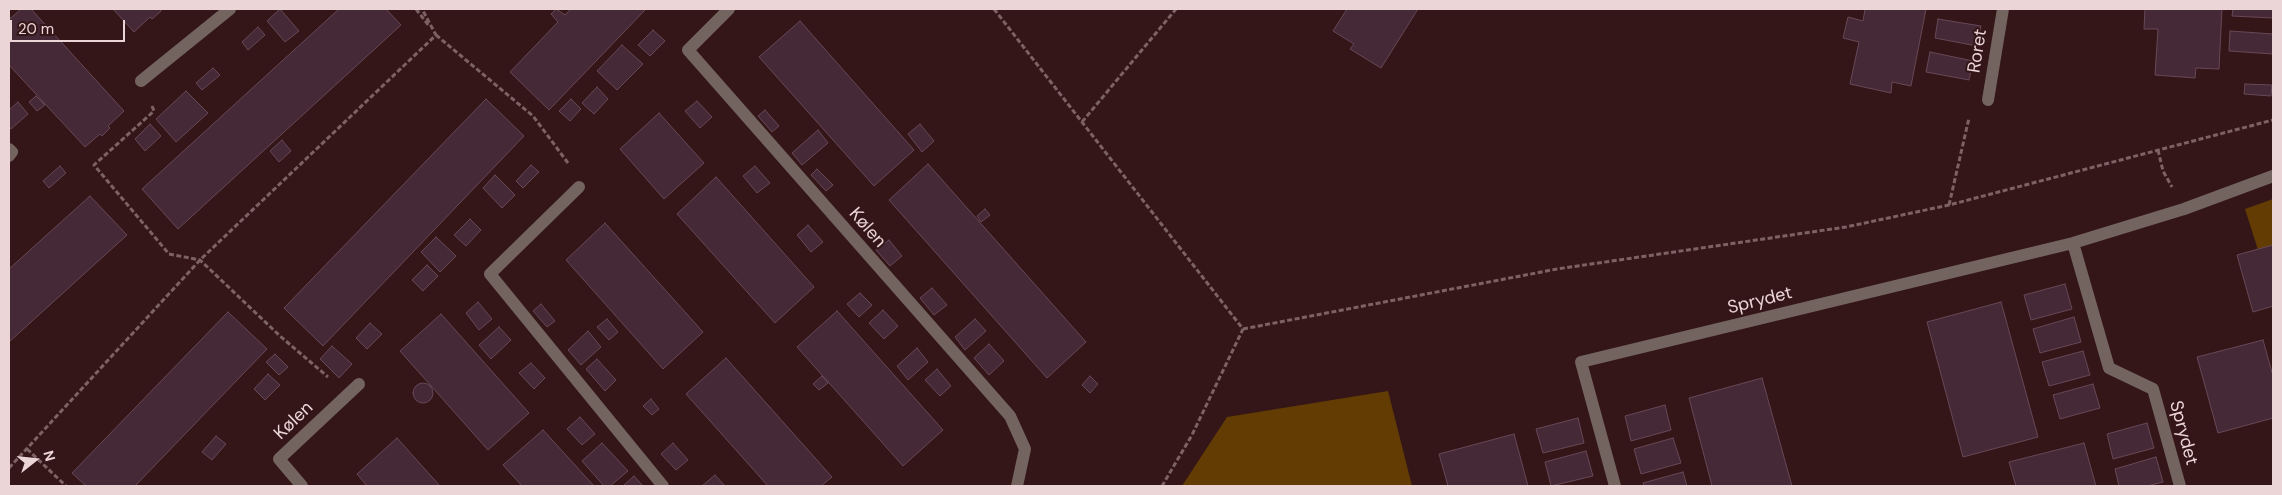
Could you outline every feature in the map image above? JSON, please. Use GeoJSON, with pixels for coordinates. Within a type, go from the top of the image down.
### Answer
{"type":"FeatureCollection","features":[{"type":"Feature","properties":{"kind":"street"},"geometry":{"type":"LineString","coordinates":[[141,81],[230,9]]}},
{"type":"Feature","properties":{"kind":"street","name":"Kølen"},"geometry":{"type":"LineString","coordinates":[[729,9],[688,50],[1010,416],[1025,449],[1016,486]]}},
{"type":"Feature","properties":{"kind":"street","name":"Roret"},"geometry":{"type":"LineString","coordinates":[[1988,100],[2003,9]]}},
{"type":"Feature","properties":{"kind":"street"},"geometry":{"type":"LineString","coordinates":[[9,148],[12,152],[9,156]]}},
{"type":"Feature","properties":{"kind":"street","name":"Sprydet"},"geometry":{"type":"LineString","coordinates":[[1615,486],[1581,362],[2073,243],[2184,209],[2273,176]]}},
{"type":"Feature","properties":{"kind":"street"},"geometry":{"type":"LineString","coordinates":[[579,187],[490,274],[663,486]]}},
{"type":"Feature","properties":{"kind":"street","name":"Sprydet"},"geometry":{"type":"LineString","coordinates":[[2073,243],[2109,368],[2153,388],[2180,486]]}},
{"type":"Feature","properties":{"kind":"street","name":"Kølen"},"geometry":{"type":"LineString","coordinates":[[302,486],[279,459],[359,384]]}},
{"type":"Feature","properties":{"kind":"path"},"geometry":{"type":"LineString","coordinates":[[416,9],[436,35],[533,116],[565,157],[579,187]]}},
{"type":"Feature","properties":{"kind":"path"},"geometry":{"type":"LineString","coordinates":[[422,9],[436,35]]}},
{"type":"Feature","properties":{"kind":"path"},"geometry":{"type":"LineString","coordinates":[[994,9],[1243,329]]}},
{"type":"Feature","properties":{"kind":"path"},"geometry":{"type":"LineString","coordinates":[[1082,122],[1176,9]]}},
{"type":"Feature","properties":{"kind":"path"},"geometry":{"type":"LineString","coordinates":[[9,468],[200,260],[436,35]]}},
{"type":"Feature","properties":{"kind":"path"},"geometry":{"type":"LineString","coordinates":[[141,81],[154,111],[94,165],[169,254],[200,260],[280,336],[348,394]]}},
{"type":"Feature","properties":{"kind":"path"},"geometry":{"type":"LineString","coordinates":[[1949,205],[1969,118],[1988,100]]}},
{"type":"Feature","properties":{"kind":"path"},"geometry":{"type":"LineString","coordinates":[[1243,329],[1557,269],[1846,227],[1949,205],[2273,120]]}},
{"type":"Feature","properties":{"kind":"path"},"geometry":{"type":"LineString","coordinates":[[2158,150],[2163,171],[2184,209]]}},
{"type":"Feature","properties":{"kind":"path"},"geometry":{"type":"LineString","coordinates":[[1162,486],[1192,435],[1243,329]]}},
{"type":"Feature","properties":{"kind":"path"},"geometry":{"type":"LineString","coordinates":[[27,449],[66,486]]}},
{"type":"Feature","properties":{"kind":"shaded area"},"geometry":{"type":"Polygon","coordinates":[[[2273,199],[2273,297],[2245,209],[2273,199]]]}},
{"type":"Feature","properties":{"kind":"shaded area"},"geometry":{"type":"Polygon","coordinates":[[[1388,391],[1412,486],[1182,486],[1227,417],[1388,391]]]}},
{"type":"Feature","properties":{"kind":"building"},"geometry":{"type":"Polygon","coordinates":[[[21,9],[31,9],[124,111],[108,126],[110,128],[102,136],[100,134],[85,147],[9,65],[9,17],[11,18],[21,9]]]}},
{"type":"Feature","properties":{"kind":"building"},"geometry":{"type":"Polygon","coordinates":[[[113,9],[160,9],[161,11],[152,19],[150,17],[134,32],[113,9]]]}},
{"type":"Feature","properties":{"kind":"building"},"geometry":{"type":"Polygon","coordinates":[[[280,9],[299,31],[285,42],[267,21],[280,9]]]}},
{"type":"Feature","properties":{"kind":"building"},"geometry":{"type":"Polygon","coordinates":[[[339,9],[386,9],[401,25],[178,229],[142,189],[339,9]]]}},
{"type":"Feature","properties":{"kind":"building"},"geometry":{"type":"Polygon","coordinates":[[[556,9],[565,15],[571,9],[646,9],[549,110],[510,72],[558,22],[551,14],[556,9]]]}},
{"type":"Feature","properties":{"kind":"building"},"geometry":{"type":"Polygon","coordinates":[[[1347,9],[1418,9],[1381,68],[1350,49],[1354,44],[1333,31],[1347,9]]]}},
{"type":"Feature","properties":{"kind":"building"},"geometry":{"type":"Polygon","coordinates":[[[1865,9],[1926,9],[1911,86],[1892,82],[1891,93],[1850,84],[1859,42],[1843,38],[1848,17],[1863,21],[1865,9]]]}},
{"type":"Feature","properties":{"kind":"building"},"geometry":{"type":"Polygon","coordinates":[[[2145,9],[2222,9],[2219,69],[2196,68],[2195,78],[2155,75],[2158,29],[2144,29],[2145,9]]]}},
{"type":"Feature","properties":{"kind":"building"},"geometry":{"type":"Polygon","coordinates":[[[2233,9],[2273,9],[2273,18],[2232,16],[2233,9]]]}},
{"type":"Feature","properties":{"kind":"building"},"geometry":{"type":"Polygon","coordinates":[[[1938,19],[1981,26],[1977,46],[1935,38],[1938,19]]]}},
{"type":"Feature","properties":{"kind":"building"},"geometry":{"type":"Polygon","coordinates":[[[800,21],[914,150],[874,186],[759,57],[800,21]]]}},
{"type":"Feature","properties":{"kind":"building"},"geometry":{"type":"Polygon","coordinates":[[[258,27],[265,35],[248,50],[242,42],[258,27]]]}},
{"type":"Feature","properties":{"kind":"building"},"geometry":{"type":"Polygon","coordinates":[[[653,30],[665,41],[650,56],[638,45],[653,30]]]}},
{"type":"Feature","properties":{"kind":"building"},"geometry":{"type":"Polygon","coordinates":[[[2230,31],[2273,34],[2273,54],[2229,51],[2230,31]]]}},
{"type":"Feature","properties":{"kind":"building"},"geometry":{"type":"Polygon","coordinates":[[[622,45],[643,64],[617,90],[597,71],[622,45]]]}},
{"type":"Feature","properties":{"kind":"building"},"geometry":{"type":"Polygon","coordinates":[[[1930,52],[1973,61],[1969,80],[1926,72],[1930,52]]]}},
{"type":"Feature","properties":{"kind":"building"},"geometry":{"type":"Polygon","coordinates":[[[213,68],[220,75],[202,90],[196,83],[213,68]]]}},
{"type":"Feature","properties":{"kind":"building"},"geometry":{"type":"Polygon","coordinates":[[[2245,84],[2272,85],[2271,96],[2244,94],[2245,84]]]}},
{"type":"Feature","properties":{"kind":"building"},"geometry":{"type":"Polygon","coordinates":[[[597,87],[608,99],[594,114],[582,103],[597,87]]]}},
{"type":"Feature","properties":{"kind":"building"},"geometry":{"type":"Polygon","coordinates":[[[186,91],[208,113],[176,142],[156,119],[186,91]]]}},
{"type":"Feature","properties":{"kind":"building"},"geometry":{"type":"Polygon","coordinates":[[[36,96],[45,105],[37,111],[29,102],[36,96]]]}},
{"type":"Feature","properties":{"kind":"building"},"geometry":{"type":"Polygon","coordinates":[[[486,99],[524,136],[323,346],[284,308],[486,99]]]}},
{"type":"Feature","properties":{"kind":"building"},"geometry":{"type":"Polygon","coordinates":[[[571,99],[581,109],[570,121],[559,111],[571,99]]]}},
{"type":"Feature","properties":{"kind":"building"},"geometry":{"type":"Polygon","coordinates":[[[697,101],[712,117],[700,128],[685,111],[697,101]]]}},
{"type":"Feature","properties":{"kind":"building"},"geometry":{"type":"Polygon","coordinates":[[[18,102],[28,114],[11,129],[9,126],[9,110],[18,102]]]}},
{"type":"Feature","properties":{"kind":"building"},"geometry":{"type":"Polygon","coordinates":[[[765,110],[779,126],[772,132],[758,116],[765,110]]]}},
{"type":"Feature","properties":{"kind":"building"},"geometry":{"type":"Polygon","coordinates":[[[659,113],[704,163],[664,199],[620,149],[659,113]]]}},
{"type":"Feature","properties":{"kind":"building"},"geometry":{"type":"Polygon","coordinates":[[[150,124],[161,136],[145,151],[135,139],[150,124]]]}},
{"type":"Feature","properties":{"kind":"building"},"geometry":{"type":"Polygon","coordinates":[[[920,124],[934,141],[922,152],[908,134],[920,124]]]}},
{"type":"Feature","properties":{"kind":"building"},"geometry":{"type":"Polygon","coordinates":[[[818,130],[828,143],[802,165],[792,153],[818,130]]]}},
{"type":"Feature","properties":{"kind":"building"},"geometry":{"type":"Polygon","coordinates":[[[282,140],[291,151],[279,162],[270,151],[282,140]]]}},
{"type":"Feature","properties":{"kind":"building"},"geometry":{"type":"Polygon","coordinates":[[[928,164],[1086,342],[1047,378],[889,200],[928,164]]]}},
{"type":"Feature","properties":{"kind":"building"},"geometry":{"type":"Polygon","coordinates":[[[531,165],[539,172],[523,188],[516,181],[531,165]]]}},
{"type":"Feature","properties":{"kind":"building"},"geometry":{"type":"Polygon","coordinates":[[[60,166],[66,173],[49,188],[43,181],[60,166]]]}},
{"type":"Feature","properties":{"kind":"building"},"geometry":{"type":"Polygon","coordinates":[[[755,166],[770,183],[757,193],[743,176],[755,166]]]}},
{"type":"Feature","properties":{"kind":"building"},"geometry":{"type":"Polygon","coordinates":[[[817,169],[833,185],[826,191],[811,175],[817,169]]]}},
{"type":"Feature","properties":{"kind":"building"},"geometry":{"type":"Polygon","coordinates":[[[495,175],[515,195],[502,208],[483,188],[495,175]]]}},
{"type":"Feature","properties":{"kind":"building"},"geometry":{"type":"Polygon","coordinates":[[[716,177],[814,287],[775,323],[677,214],[716,177]]]}},
{"type":"Feature","properties":{"kind":"building"},"geometry":{"type":"Polygon","coordinates":[[[90,196],[127,235],[9,342],[9,269],[90,196]]]}},
{"type":"Feature","properties":{"kind":"building"},"geometry":{"type":"Polygon","coordinates":[[[985,209],[990,215],[981,222],[977,216],[985,209]]]}},
{"type":"Feature","properties":{"kind":"building"},"geometry":{"type":"Polygon","coordinates":[[[470,219],[481,230],[466,246],[454,235],[470,219]]]}},
{"type":"Feature","properties":{"kind":"building"},"geometry":{"type":"Polygon","coordinates":[[[605,223],[703,332],[663,369],[566,260],[605,223]]]}},
{"type":"Feature","properties":{"kind":"building"},"geometry":{"type":"Polygon","coordinates":[[[808,225],[823,242],[811,252],[797,235],[808,225]]]}},
{"type":"Feature","properties":{"kind":"building"},"geometry":{"type":"Polygon","coordinates":[[[436,237],[456,256],[440,272],[421,252],[436,237]]]}},
{"type":"Feature","properties":{"kind":"building"},"geometry":{"type":"Polygon","coordinates":[[[889,240],[902,256],[890,266],[876,250],[889,240]]]}},
{"type":"Feature","properties":{"kind":"building"},"geometry":{"type":"Polygon","coordinates":[[[2273,245],[2273,306],[2253,312],[2237,255],[2273,245]]]}},
{"type":"Feature","properties":{"kind":"building"},"geometry":{"type":"Polygon","coordinates":[[[427,265],[438,276],[423,291],[412,280],[427,265]]]}},
{"type":"Feature","properties":{"kind":"building"},"geometry":{"type":"Polygon","coordinates":[[[2065,284],[2072,309],[2031,320],[2024,295],[2065,284]]]}},
{"type":"Feature","properties":{"kind":"building"},"geometry":{"type":"Polygon","coordinates":[[[932,288],[947,305],[934,315],[920,298],[932,288]]]}},
{"type":"Feature","properties":{"kind":"building"},"geometry":{"type":"Polygon","coordinates":[[[860,293],[872,305],[859,317],[847,304],[860,293]]]}},
{"type":"Feature","properties":{"kind":"building"},"geometry":{"type":"Polygon","coordinates":[[[478,302],[492,319],[479,330],[466,313],[478,302]]]}},
{"type":"Feature","properties":{"kind":"building"},"geometry":{"type":"Polygon","coordinates":[[[2001,302],[2038,437],[1963,457],[1927,322],[2001,302]]]}},
{"type":"Feature","properties":{"kind":"building"},"geometry":{"type":"Polygon","coordinates":[[[541,304],[555,321],[547,327],[533,311],[541,304]]]}},
{"type":"Feature","properties":{"kind":"building"},"geometry":{"type":"Polygon","coordinates":[[[883,310],[898,326],[884,339],[869,323],[883,310]]]}},
{"type":"Feature","properties":{"kind":"building"},"geometry":{"type":"Polygon","coordinates":[[[837,311],[943,430],[903,466],[797,347],[837,311]]]}},
{"type":"Feature","properties":{"kind":"building"},"geometry":{"type":"Polygon","coordinates":[[[228,312],[267,349],[135,486],[86,486],[72,473],[228,312]]]}},
{"type":"Feature","properties":{"kind":"building"},"geometry":{"type":"Polygon","coordinates":[[[441,314],[529,413],[488,450],[400,351],[441,314]]]}},
{"type":"Feature","properties":{"kind":"building"},"geometry":{"type":"Polygon","coordinates":[[[2074,317],[2081,342],[2040,353],[2033,329],[2074,317]]]}},
{"type":"Feature","properties":{"kind":"building"},"geometry":{"type":"Polygon","coordinates":[[[607,319],[618,332],[609,340],[597,327],[607,319]]]}},
{"type":"Feature","properties":{"kind":"building"},"geometry":{"type":"Polygon","coordinates":[[[975,319],[986,331],[965,350],[955,337],[975,319]]]}},
{"type":"Feature","properties":{"kind":"building"},"geometry":{"type":"Polygon","coordinates":[[[370,323],[382,334],[367,349],[356,338],[370,323]]]}},
{"type":"Feature","properties":{"kind":"building"},"geometry":{"type":"Polygon","coordinates":[[[499,327],[511,340],[491,359],[479,345],[499,327]]]}},
{"type":"Feature","properties":{"kind":"building"},"geometry":{"type":"Polygon","coordinates":[[[588,331],[601,347],[581,365],[568,350],[588,331]]]}},
{"type":"Feature","properties":{"kind":"building"},"geometry":{"type":"Polygon","coordinates":[[[2263,340],[2273,376],[2273,418],[2218,433],[2197,357],[2263,340]]]}},
{"type":"Feature","properties":{"kind":"building"},"geometry":{"type":"Polygon","coordinates":[[[989,344],[1004,361],[989,375],[974,358],[989,344]]]}},
{"type":"Feature","properties":{"kind":"building"},"geometry":{"type":"Polygon","coordinates":[[[332,346],[352,364],[339,378],[320,359],[332,346]]]}},
{"type":"Feature","properties":{"kind":"building"},"geometry":{"type":"Polygon","coordinates":[[[917,348],[928,362],[908,380],[897,366],[917,348]]]}},
{"type":"Feature","properties":{"kind":"building"},"geometry":{"type":"Polygon","coordinates":[[[2083,351],[2090,375],[2049,386],[2042,362],[2083,351]]]}},
{"type":"Feature","properties":{"kind":"building"},"geometry":{"type":"Polygon","coordinates":[[[275,354],[288,367],[279,375],[266,362],[275,354]]]}},
{"type":"Feature","properties":{"kind":"building"},"geometry":{"type":"Polygon","coordinates":[[[726,358],[832,477],[821,486],[768,486],[686,394],[726,358]]]}},
{"type":"Feature","properties":{"kind":"building"},"geometry":{"type":"Polygon","coordinates":[[[597,359],[616,380],[605,391],[586,369],[597,359]]]}},
{"type":"Feature","properties":{"kind":"building"},"geometry":{"type":"Polygon","coordinates":[[[531,363],[545,378],[534,389],[519,373],[531,363]]]}},
{"type":"Feature","properties":{"kind":"building"},"geometry":{"type":"Polygon","coordinates":[[[937,369],[951,386],[940,396],[925,380],[937,369]]]}},
{"type":"Feature","properties":{"kind":"building"},"geometry":{"type":"Polygon","coordinates":[[[268,374],[280,385],[265,400],[254,389],[268,374]]]}},
{"type":"Feature","properties":{"kind":"building"},"geometry":{"type":"Polygon","coordinates":[[[822,376],[828,383],[819,390],[813,384],[822,376]]]}},
{"type":"Feature","properties":{"kind":"building"},"geometry":{"type":"Polygon","coordinates":[[[1090,376],[1098,384],[1090,393],[1082,385],[1090,376]]]}},
{"type":"Feature","properties":{"kind":"building"},"geometry":{"type":"Polygon","coordinates":[[[1762,378],[1792,486],[1712,486],[1689,398],[1762,378]]]}},
{"type":"Feature","properties":{"kind":"building"},"geometry":{"type":"Polygon","coordinates":[[[419,383],[427,383],[433,389],[433,397],[427,403],[419,403],[413,397],[413,389],[419,383]]]}},
{"type":"Feature","properties":{"kind":"building"},"geometry":{"type":"Polygon","coordinates":[[[2093,384],[2100,408],[2060,419],[2053,395],[2093,384]]]}},
{"type":"Feature","properties":{"kind":"building"},"geometry":{"type":"Polygon","coordinates":[[[651,399],[659,409],[652,415],[643,406],[651,399]]]}},
{"type":"Feature","properties":{"kind":"building"},"geometry":{"type":"Polygon","coordinates":[[[1665,405],[1671,430],[1631,441],[1625,416],[1665,405]]]}},
{"type":"Feature","properties":{"kind":"building"},"geometry":{"type":"Polygon","coordinates":[[[580,417],[595,434],[582,445],[567,429],[580,417]]]}},
{"type":"Feature","properties":{"kind":"building"},"geometry":{"type":"Polygon","coordinates":[[[1578,418],[1584,443],[1543,453],[1536,429],[1578,418]]]}},
{"type":"Feature","properties":{"kind":"building"},"geometry":{"type":"Polygon","coordinates":[[[2147,423],[2154,448],[2113,459],[2107,434],[2147,423]]]}},
{"type":"Feature","properties":{"kind":"building"},"geometry":{"type":"Polygon","coordinates":[[[543,430],[594,486],[522,486],[503,465],[543,430]]]}},
{"type":"Feature","properties":{"kind":"building"},"geometry":{"type":"Polygon","coordinates":[[[1514,434],[1528,486],[1448,486],[1439,454],[1514,434]]]}},
{"type":"Feature","properties":{"kind":"building"},"geometry":{"type":"Polygon","coordinates":[[[216,436],[226,444],[212,460],[202,452],[216,436]]]}},
{"type":"Feature","properties":{"kind":"building"},"geometry":{"type":"Polygon","coordinates":[[[397,438],[440,486],[367,486],[357,474],[397,438]]]}},
{"type":"Feature","properties":{"kind":"building"},"geometry":{"type":"Polygon","coordinates":[[[1673,438],[1681,463],[1641,474],[1634,449],[1673,438]]]}},
{"type":"Feature","properties":{"kind":"building"},"geometry":{"type":"Polygon","coordinates":[[[602,443],[628,471],[610,486],[604,486],[582,461],[602,443]]]}},
{"type":"Feature","properties":{"kind":"building"},"geometry":{"type":"Polygon","coordinates":[[[673,443],[688,460],[676,470],[661,454],[673,443]]]}},
{"type":"Feature","properties":{"kind":"building"},"geometry":{"type":"Polygon","coordinates":[[[2084,443],[2096,486],[2016,486],[2009,462],[2084,443]]]}},
{"type":"Feature","properties":{"kind":"building"},"geometry":{"type":"Polygon","coordinates":[[[1586,451],[1593,476],[1551,486],[1545,462],[1586,451]]]}},
{"type":"Feature","properties":{"kind":"building"},"geometry":{"type":"Polygon","coordinates":[[[2156,457],[2163,482],[2147,486],[2119,486],[2115,469],[2156,457]]]}},
{"type":"Feature","properties":{"kind":"building"},"geometry":{"type":"Polygon","coordinates":[[[1683,472],[1687,486],[1644,486],[1643,483],[1683,472]]]}},
{"type":"Feature","properties":{"kind":"building"},"geometry":{"type":"Polygon","coordinates":[[[715,475],[725,486],[702,486],[715,475]]]}},
{"type":"Feature","properties":{"kind":"building"},"geometry":{"type":"Polygon","coordinates":[[[634,476],[643,486],[623,486],[634,476]]]}}]}
